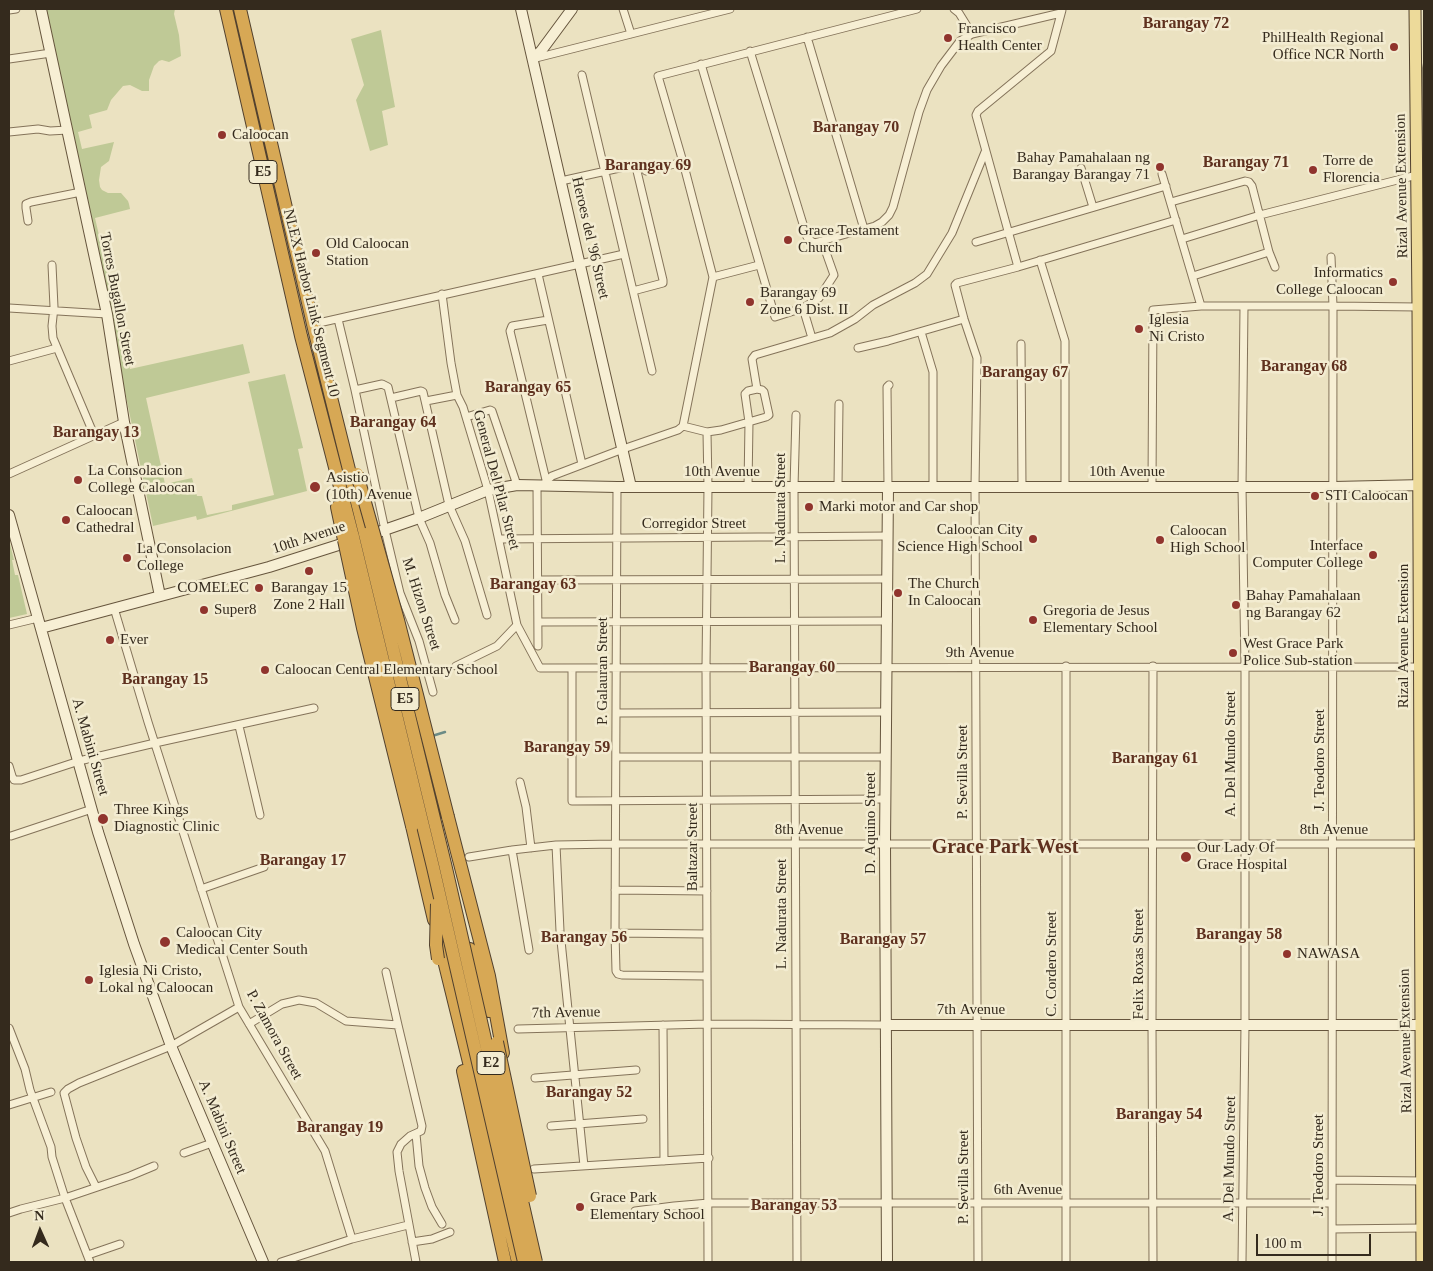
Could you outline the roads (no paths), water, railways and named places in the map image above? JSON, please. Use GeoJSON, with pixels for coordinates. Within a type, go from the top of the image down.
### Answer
{"type":"FeatureCollection","features":[{"type":"Feature","properties":{"kind":"highway","name":"NLEX Harbor Link Segment 10"},"geometry":{"type":"LineString","coordinates":[[226,9],[301,336],[439,865]]}},
{"type":"Feature","properties":{"kind":"highway","name":"NLEX Harbor Link Segment 10"},"geometry":{"type":"LineString","coordinates":[[240,9],[315,333],[365,534],[439,865]]}},
{"type":"Feature","properties":{"kind":"highway"},"geometry":{"type":"LineString","coordinates":[[315,333],[339,404],[398,620],[489,976],[526,1198],[542,1262]]}},
{"type":"Feature","properties":{"kind":"highway"},"geometry":{"type":"LineString","coordinates":[[301,336],[363,628],[518,1262]]}},
{"type":"Feature","properties":{"kind":"highway"},"geometry":{"type":"LineString","coordinates":[[439,865],[436,945],[438,959],[505,1262]]}},
{"type":"Feature","properties":{"kind":"highway"},"geometry":{"type":"LineString","coordinates":[[439,865],[457,910],[493,1027],[543,1256],[542,1262]]}},
{"type":"Feature","properties":{"kind":"highway","name":"E2"},"geometry":{"type":"LineString","coordinates":[[439,865],[524,1262]]}},
{"type":"Feature","properties":{"kind":"highway","name":"E2"},"geometry":{"type":"LineString","coordinates":[[439,865],[536,1262]]}},
{"type":"Feature","properties":{"kind":"highway"},"geometry":{"type":"LineString","coordinates":[[503,1202],[526,1198]]}},
{"type":"Feature","properties":{"kind":"main road","name":"Rizal Avenue Extension"},"geometry":{"type":"LineString","coordinates":[[1415,9],[1421,485],[1419,667],[1422,1262]]}},
{"type":"Feature","properties":{"kind":"street"},"geometry":{"type":"LineString","coordinates":[[9,10],[16,9]]}},
{"type":"Feature","properties":{"kind":"street","name":"Torres Bugallon Street"},"geometry":{"type":"LineString","coordinates":[[41,9],[107,314],[124,422],[160,596]]}},
{"type":"Feature","properties":{"kind":"street","name":"Heroes del '96 Street"},"geometry":{"type":"LineString","coordinates":[[521,9],[631,487]]}},
{"type":"Feature","properties":{"kind":"street"},"geometry":{"type":"LineString","coordinates":[[533,59],[572,9]]}},
{"type":"Feature","properties":{"kind":"street"},"geometry":{"type":"LineString","coordinates":[[623,9],[631,34]]}},
{"type":"Feature","properties":{"kind":"street"},"geometry":{"type":"LineString","coordinates":[[533,59],[631,34],[703,12],[730,9]]}},
{"type":"Feature","properties":{"kind":"street"},"geometry":{"type":"LineString","coordinates":[[543,484],[552,476],[678,430],[683,426],[713,274],[658,76],[917,9]]}},
{"type":"Feature","properties":{"kind":"street"},"geometry":{"type":"LineString","coordinates":[[954,9],[959,13],[972,34]]}},
{"type":"Feature","properties":{"kind":"street"},"geometry":{"type":"LineString","coordinates":[[750,51],[808,236],[810,241],[814,243],[864,229],[882,222],[888,216],[893,207],[919,112],[927,90],[941,66],[960,41],[972,34],[1062,11],[1051,51],[978,111],[976,115],[1018,267],[1176,220]]}},
{"type":"Feature","properties":{"kind":"street"},"geometry":{"type":"LineString","coordinates":[[808,37],[864,229]]}},
{"type":"Feature","properties":{"kind":"street"},"geometry":{"type":"LineString","coordinates":[[9,59],[51,53]]}},
{"type":"Feature","properties":{"kind":"street"},"geometry":{"type":"LineString","coordinates":[[701,64],[774,317],[803,308],[819,298],[834,275],[822,241]]}},
{"type":"Feature","properties":{"kind":"street"},"geometry":{"type":"LineString","coordinates":[[582,75],[652,371]]}},
{"type":"Feature","properties":{"kind":"street"},"geometry":{"type":"LineString","coordinates":[[9,132],[38,129],[50,131],[68,130]]}},
{"type":"Feature","properties":{"kind":"street"},"geometry":{"type":"LineString","coordinates":[[758,389],[753,357],[830,333],[873,305],[915,283],[927,274],[952,233],[985,152]]}},
{"type":"Feature","properties":{"kind":"street"},"geometry":{"type":"LineString","coordinates":[[646,171],[683,162]]}},
{"type":"Feature","properties":{"kind":"street"},"geometry":{"type":"LineString","coordinates":[[561,181],[635,166],[663,280],[662,283],[633,291]]}},
{"type":"Feature","properties":{"kind":"street"},"geometry":{"type":"LineString","coordinates":[[1081,168],[1093,207]]}},
{"type":"Feature","properties":{"kind":"street"},"geometry":{"type":"LineString","coordinates":[[1162,174],[1201,306]]}},
{"type":"Feature","properties":{"kind":"street"},"geometry":{"type":"LineString","coordinates":[[1182,239],[1260,215],[1417,175]]}},
{"type":"Feature","properties":{"kind":"street"},"geometry":{"type":"LineString","coordinates":[[1171,202],[1249,182],[1252,186],[1275,268]]}},
{"type":"Feature","properties":{"kind":"street"},"geometry":{"type":"LineString","coordinates":[[976,242],[1166,186]]}},
{"type":"Feature","properties":{"kind":"street"},"geometry":{"type":"LineString","coordinates":[[28,221],[26,204],[81,192]]}},
{"type":"Feature","properties":{"kind":"street"},"geometry":{"type":"LineString","coordinates":[[1193,276],[1269,252]]}},
{"type":"Feature","properties":{"kind":"street"},"geometry":{"type":"LineString","coordinates":[[323,322],[624,254]]}},
{"type":"Feature","properties":{"kind":"street","name":"J. Teodoro Street"},"geometry":{"type":"LineString","coordinates":[[1331,257],[1334,487],[1332,1262]]}},
{"type":"Feature","properties":{"kind":"street"},"geometry":{"type":"LineString","coordinates":[[1040,260],[1065,340],[1065,487]]}},
{"type":"Feature","properties":{"kind":"street"},"geometry":{"type":"LineString","coordinates":[[52,265],[53,338],[94,435]]}},
{"type":"Feature","properties":{"kind":"street"},"geometry":{"type":"LineString","coordinates":[[713,274],[760,266]]}},
{"type":"Feature","properties":{"kind":"street","name":"P. Sevilla Street"},"geometry":{"type":"LineString","coordinates":[[978,1262],[975,487],[977,358],[955,285],[1018,267]]}},
{"type":"Feature","properties":{"kind":"street"},"geometry":{"type":"LineString","coordinates":[[538,274],[582,464]]}},
{"type":"Feature","properties":{"kind":"street","name":"General Del Pilar Street"},"geometry":{"type":"LineString","coordinates":[[442,294],[457,395],[466,417],[488,490],[517,625],[540,668]]}},
{"type":"Feature","properties":{"kind":"street"},"geometry":{"type":"LineString","coordinates":[[1152,487],[1154,310],[1201,306],[1418,307]]}},
{"type":"Feature","properties":{"kind":"street","name":"A. Del Mundo Street"},"geometry":{"type":"LineString","coordinates":[[1242,1262],[1245,1025],[1245,667],[1242,487],[1244,307]]}},
{"type":"Feature","properties":{"kind":"street"},"geometry":{"type":"LineString","coordinates":[[9,308],[107,314]]}},
{"type":"Feature","properties":{"kind":"street"},"geometry":{"type":"LineString","coordinates":[[803,308],[812,338]]}},
{"type":"Feature","properties":{"kind":"street"},"geometry":{"type":"LineString","coordinates":[[858,348],[921,332],[964,318]]}},
{"type":"Feature","properties":{"kind":"street","name":"M. Hizon Street"},"geometry":{"type":"LineString","coordinates":[[338,319],[384,530],[400,593],[419,641],[433,692]]}},
{"type":"Feature","properties":{"kind":"street"},"geometry":{"type":"LineString","coordinates":[[538,646],[539,539],[543,484],[510,331],[512,326],[548,320]]}},
{"type":"Feature","properties":{"kind":"street"},"geometry":{"type":"LineString","coordinates":[[921,332],[933,372],[933,487]]}},
{"type":"Feature","properties":{"kind":"street"},"geometry":{"type":"LineString","coordinates":[[1021,344],[1022,487]]}},
{"type":"Feature","properties":{"kind":"street"},"geometry":{"type":"LineString","coordinates":[[9,361],[57,348]]}},
{"type":"Feature","properties":{"kind":"street"},"geometry":{"type":"LineString","coordinates":[[355,390],[385,385],[388,387],[419,518],[430,543],[444,595],[455,620]]}},
{"type":"Feature","properties":{"kind":"street","name":"D. Aquino Street"},"geometry":{"type":"LineString","coordinates":[[887,1262],[885,844],[889,385]]}},
{"type":"Feature","properties":{"kind":"street"},"geometry":{"type":"LineString","coordinates":[[683,426],[707,432],[735,427],[749,422],[768,415],[764,392],[758,389],[748,391],[745,394],[749,422],[748,487]]}},
{"type":"Feature","properties":{"kind":"street"},"geometry":{"type":"LineString","coordinates":[[391,398],[423,392],[449,505],[465,541],[488,615]]}},
{"type":"Feature","properties":{"kind":"street"},"geometry":{"type":"LineString","coordinates":[[426,401],[457,395]]}},
{"type":"Feature","properties":{"kind":"street"},"geometry":{"type":"LineString","coordinates":[[838,486],[839,404]]}},
{"type":"Feature","properties":{"kind":"street"},"geometry":{"type":"LineString","coordinates":[[466,417],[492,411],[517,484]]}},
{"type":"Feature","properties":{"kind":"street","name":"L. Nadurata Street"},"geometry":{"type":"LineString","coordinates":[[796,415],[794,487],[797,1262]]}},
{"type":"Feature","properties":{"kind":"street"},"geometry":{"type":"LineString","coordinates":[[9,474],[124,422]]}},
{"type":"Feature","properties":{"kind":"street","name":"Baltazar Street"},"geometry":{"type":"LineString","coordinates":[[707,432],[708,1262]]}},
{"type":"Feature","properties":{"kind":"street","name":"10th Avenue"},"geometry":{"type":"LineString","coordinates":[[40,623],[114,608],[269,567],[419,518],[488,490],[517,484],[617,487],[1334,487],[1421,485]]}},
{"type":"Feature","properties":{"kind":"street","name":"P. Galauran Street"},"geometry":{"type":"LineString","coordinates":[[617,487],[616,969],[618,974],[707,976]]}},
{"type":"Feature","properties":{"kind":"street","name":"A. Mabini Street"},"geometry":{"type":"LineString","coordinates":[[9,515],[98,832],[134,944],[171,1046],[263,1262]]}},
{"type":"Feature","properties":{"kind":"street","name":"Corregidor Street"},"geometry":{"type":"LineString","coordinates":[[499,540],[888,536]]}},
{"type":"Feature","properties":{"kind":"street"},"geometry":{"type":"LineString","coordinates":[[538,580],[888,579]]}},
{"type":"Feature","properties":{"kind":"street","name":"P. Zamora Street"},"geometry":{"type":"LineString","coordinates":[[114,608],[239,1007],[325,1152],[352,1239]]}},
{"type":"Feature","properties":{"kind":"street"},"geometry":{"type":"LineString","coordinates":[[538,622],[888,621]]}},
{"type":"Feature","properties":{"kind":"street"},"geometry":{"type":"LineString","coordinates":[[9,625],[40,623]]}},
{"type":"Feature","properties":{"kind":"street"},"geometry":{"type":"LineString","coordinates":[[456,666],[497,646],[517,625]]}},
{"type":"Feature","properties":{"kind":"street","name":"C. Cordero Street"},"geometry":{"type":"LineString","coordinates":[[1066,666],[1066,1262]]}},
{"type":"Feature","properties":{"kind":"street","name":"Felix Roxas Street"},"geometry":{"type":"LineString","coordinates":[[1153,666],[1153,1262]]}},
{"type":"Feature","properties":{"kind":"street","name":"9th Avenue"},"geometry":{"type":"LineString","coordinates":[[540,668],[1419,667]]}},
{"type":"Feature","properties":{"kind":"street"},"geometry":{"type":"LineString","coordinates":[[572,668],[573,801],[886,799]]}},
{"type":"Feature","properties":{"kind":"street"},"geometry":{"type":"LineString","coordinates":[[9,766],[14,780],[21,780],[79,762],[155,743],[314,708]]}},
{"type":"Feature","properties":{"kind":"street"},"geometry":{"type":"LineString","coordinates":[[616,713],[887,712]]}},
{"type":"Feature","properties":{"kind":"street"},"geometry":{"type":"LineString","coordinates":[[239,726],[260,816]]}},
{"type":"Feature","properties":{"kind":"street"},"geometry":{"type":"LineString","coordinates":[[616,757],[886,757]]}},
{"type":"Feature","properties":{"kind":"street"},"geometry":{"type":"LineString","coordinates":[[520,782],[526,807],[531,848]]}},
{"type":"Feature","properties":{"kind":"street"},"geometry":{"type":"LineString","coordinates":[[11,836],[92,809]]}},
{"type":"Feature","properties":{"kind":"street","name":"8th Avenue"},"geometry":{"type":"LineString","coordinates":[[469,857],[556,845],[615,844],[1420,844]]}},
{"type":"Feature","properties":{"kind":"street"},"geometry":{"type":"LineString","coordinates":[[556,845],[560,931],[584,1166]]}},
{"type":"Feature","properties":{"kind":"street"},"geometry":{"type":"LineString","coordinates":[[512,850],[529,950]]}},
{"type":"Feature","properties":{"kind":"street"},"geometry":{"type":"LineString","coordinates":[[201,889],[264,866]]}},
{"type":"Feature","properties":{"kind":"street"},"geometry":{"type":"LineString","coordinates":[[615,890],[707,891]]}},
{"type":"Feature","properties":{"kind":"street"},"geometry":{"type":"LineString","coordinates":[[615,933],[707,934]]}},
{"type":"Feature","properties":{"kind":"street"},"geometry":{"type":"LineString","coordinates":[[386,972],[422,1126],[418,1132],[401,1144],[397,1152],[408,1225],[416,1262]]}},
{"type":"Feature","properties":{"kind":"street"},"geometry":{"type":"LineString","coordinates":[[249,1024],[282,1004],[299,1000],[316,1003],[346,1021],[398,1025]]}},
{"type":"Feature","properties":{"kind":"street"},"geometry":{"type":"LineString","coordinates":[[96,1187],[86,1167],[76,1138],[64,1093],[80,1083],[171,1046],[239,1007]]}},
{"type":"Feature","properties":{"kind":"street","name":"7th Avenue"},"geometry":{"type":"LineString","coordinates":[[518,1029],[708,1024],[1422,1025]]}},
{"type":"Feature","properties":{"kind":"street"},"geometry":{"type":"LineString","coordinates":[[662,1025],[664,1161]]}},
{"type":"Feature","properties":{"kind":"street"},"geometry":{"type":"LineString","coordinates":[[9,1028],[51,1146],[52,1157],[65,1198],[89,1259],[120,1244]]}},
{"type":"Feature","properties":{"kind":"street"},"geometry":{"type":"LineString","coordinates":[[535,1078],[636,1070]]}},
{"type":"Feature","properties":{"kind":"street"},"geometry":{"type":"LineString","coordinates":[[9,1105],[51,1092]]}},
{"type":"Feature","properties":{"kind":"street"},"geometry":{"type":"LineString","coordinates":[[551,1126],[643,1119]]}},
{"type":"Feature","properties":{"kind":"street"},"geometry":{"type":"LineString","coordinates":[[418,1132],[419,1166],[432,1207],[442,1224]]}},
{"type":"Feature","properties":{"kind":"street"},"geometry":{"type":"LineString","coordinates":[[184,1154],[212,1143]]}},
{"type":"Feature","properties":{"kind":"street"},"geometry":{"type":"LineString","coordinates":[[534,1169],[709,1158]]}},
{"type":"Feature","properties":{"kind":"street"},"geometry":{"type":"LineString","coordinates":[[9,1213],[65,1198],[154,1166]]}},
{"type":"Feature","properties":{"kind":"street"},"geometry":{"type":"LineString","coordinates":[[1332,1180],[1423,1181]]}},
{"type":"Feature","properties":{"kind":"street","name":"6th Avenue"},"geometry":{"type":"LineString","coordinates":[[635,1211],[709,1204],[1332,1203]]}},
{"type":"Feature","properties":{"kind":"street"},"geometry":{"type":"LineString","coordinates":[[281,1262],[352,1239],[408,1225]]}},
{"type":"Feature","properties":{"kind":"street"},"geometry":{"type":"LineString","coordinates":[[1332,1229],[1422,1228]]}},
{"type":"Feature","properties":{"kind":"street"},"geometry":{"type":"LineString","coordinates":[[412,1242],[450,1232]]}},
{"type":"Feature","properties":{"kind":"waterway"},"geometry":{"type":"LineString","coordinates":[[432,736],[445,732]]}},
{"type":"Feature","properties":{"kind":"tram line"},"geometry":{"type":"LineString","coordinates":[[1424,58],[1424,1184]]}},
{"type":"Feature","properties":{"kind":"place","name":"Francisco Health Center"},"geometry":{"type":"Point","coordinates":[948,38]}},
{"type":"Feature","properties":{"kind":"place","name":"PhilHealth Regional Office NCR North"},"geometry":{"type":"Point","coordinates":[1394,47]}},
{"type":"Feature","properties":{"kind":"place","name":"Caloocan"},"geometry":{"type":"Point","coordinates":[222,135]}},
{"type":"Feature","properties":{"kind":"place","name":"Bahay Pamahalaan ng Barangay Barangay 71"},"geometry":{"type":"Point","coordinates":[1160,167]}},
{"type":"Feature","properties":{"kind":"place","name":"Torre de Florencia"},"geometry":{"type":"Point","coordinates":[1313,170]}},
{"type":"Feature","properties":{"kind":"place","name":"Grace Testament Church"},"geometry":{"type":"Point","coordinates":[788,240]}},
{"type":"Feature","properties":{"kind":"place","name":"Old Caloocan Station"},"geometry":{"type":"Point","coordinates":[316,253]}},
{"type":"Feature","properties":{"kind":"place","name":"Informatics College Caloocan"},"geometry":{"type":"Point","coordinates":[1393,282]}},
{"type":"Feature","properties":{"kind":"place","name":"Barangay 69 Zone 6 Dist. II"},"geometry":{"type":"Point","coordinates":[750,302]}},
{"type":"Feature","properties":{"kind":"place","name":"Iglesia Ni Cristo"},"geometry":{"type":"Point","coordinates":[1139,329]}},
{"type":"Feature","properties":{"kind":"place","name":"La Consolacion College Caloocan"},"geometry":{"type":"Point","coordinates":[78,480]}},
{"type":"Feature","properties":{"kind":"place","name":"Asistio (10th) Avenue"},"geometry":{"type":"Point","coordinates":[315,487]}},
{"type":"Feature","properties":{"kind":"place","name":"STI Caloocan"},"geometry":{"type":"Point","coordinates":[1315,496]}},
{"type":"Feature","properties":{"kind":"place","name":"Marki motor and Car shop"},"geometry":{"type":"Point","coordinates":[809,507]}},
{"type":"Feature","properties":{"kind":"place","name":"Caloocan Cathedral"},"geometry":{"type":"Point","coordinates":[66,520]}},
{"type":"Feature","properties":{"kind":"place","name":"Caloocan City Science High School"},"geometry":{"type":"Point","coordinates":[1033,539]}},
{"type":"Feature","properties":{"kind":"place","name":"Caloocan High School"},"geometry":{"type":"Point","coordinates":[1160,540]}},
{"type":"Feature","properties":{"kind":"place","name":"Interface Computer College"},"geometry":{"type":"Point","coordinates":[1373,555]}},
{"type":"Feature","properties":{"kind":"place","name":"La Consolacion College"},"geometry":{"type":"Point","coordinates":[127,558]}},
{"type":"Feature","properties":{"kind":"place","name":"Barangay 15 Zone 2 Hall"},"geometry":{"type":"Point","coordinates":[309,571]}},
{"type":"Feature","properties":{"kind":"place","name":"COMELEC"},"geometry":{"type":"Point","coordinates":[259,588]}},
{"type":"Feature","properties":{"kind":"place","name":"The Church In Caloocan"},"geometry":{"type":"Point","coordinates":[898,593]}},
{"type":"Feature","properties":{"kind":"place","name":"Bahay Pamahalaan ng Barangay 62"},"geometry":{"type":"Point","coordinates":[1236,605]}},
{"type":"Feature","properties":{"kind":"place","name":"Super8"},"geometry":{"type":"Point","coordinates":[204,610]}},
{"type":"Feature","properties":{"kind":"place","name":"Gregoria de Jesus Elementary School"},"geometry":{"type":"Point","coordinates":[1033,620]}},
{"type":"Feature","properties":{"kind":"place","name":"Ever"},"geometry":{"type":"Point","coordinates":[110,640]}},
{"type":"Feature","properties":{"kind":"place","name":"West Grace Park Police Sub-station"},"geometry":{"type":"Point","coordinates":[1233,653]}},
{"type":"Feature","properties":{"kind":"place","name":"Caloocan Central Elementary School"},"geometry":{"type":"Point","coordinates":[265,670]}},
{"type":"Feature","properties":{"kind":"place","name":"Three Kings Diagnostic Clinic"},"geometry":{"type":"Point","coordinates":[103,819]}},
{"type":"Feature","properties":{"kind":"place","name":"Our Lady Of Grace Hospital"},"geometry":{"type":"Point","coordinates":[1186,857]}},
{"type":"Feature","properties":{"kind":"place","name":"Caloocan City Medical Center South"},"geometry":{"type":"Point","coordinates":[165,942]}},
{"type":"Feature","properties":{"kind":"place","name":"NAWASA"},"geometry":{"type":"Point","coordinates":[1287,954]}},
{"type":"Feature","properties":{"kind":"place","name":"Iglesia Ni Cristo, Lokal ng Caloocan"},"geometry":{"type":"Point","coordinates":[89,980]}},
{"type":"Feature","properties":{"kind":"place","name":"Grace Park Elementary School"},"geometry":{"type":"Point","coordinates":[580,1207]}},
{"type":"Feature","properties":{"kind":"district","name":"Barangay 72"},"geometry":{"type":"Point","coordinates":[1186,24]}},
{"type":"Feature","properties":{"kind":"district","name":"Barangay 70"},"geometry":{"type":"Point","coordinates":[856,128]}},
{"type":"Feature","properties":{"kind":"district","name":"Barangay 71"},"geometry":{"type":"Point","coordinates":[1246,163]}},
{"type":"Feature","properties":{"kind":"district","name":"Barangay 69"},"geometry":{"type":"Point","coordinates":[648,166]}},
{"type":"Feature","properties":{"kind":"district","name":"Barangay 68"},"geometry":{"type":"Point","coordinates":[1304,367]}},
{"type":"Feature","properties":{"kind":"district","name":"Barangay 67"},"geometry":{"type":"Point","coordinates":[1025,373]}},
{"type":"Feature","properties":{"kind":"district","name":"Barangay 65"},"geometry":{"type":"Point","coordinates":[528,388]}},
{"type":"Feature","properties":{"kind":"district","name":"Barangay 64"},"geometry":{"type":"Point","coordinates":[393,423]}},
{"type":"Feature","properties":{"kind":"district","name":"Barangay 13"},"geometry":{"type":"Point","coordinates":[96,433]}},
{"type":"Feature","properties":{"kind":"district","name":"Barangay 63"},"geometry":{"type":"Point","coordinates":[533,585]}},
{"type":"Feature","properties":{"kind":"district","name":"Barangay 60"},"geometry":{"type":"Point","coordinates":[792,668]}},
{"type":"Feature","properties":{"kind":"district","name":"Barangay 15"},"geometry":{"type":"Point","coordinates":[165,680]}},
{"type":"Feature","properties":{"kind":"district","name":"Barangay 59"},"geometry":{"type":"Point","coordinates":[567,748]}},
{"type":"Feature","properties":{"kind":"district","name":"Barangay 61"},"geometry":{"type":"Point","coordinates":[1155,759]}},
{"type":"Feature","properties":{"kind":"district","name":"Grace Park West"},"geometry":{"type":"Point","coordinates":[1005,848]}},
{"type":"Feature","properties":{"kind":"district","name":"Barangay 17"},"geometry":{"type":"Point","coordinates":[303,861]}},
{"type":"Feature","properties":{"kind":"district","name":"Barangay 58"},"geometry":{"type":"Point","coordinates":[1239,935]}},
{"type":"Feature","properties":{"kind":"district","name":"Barangay 56"},"geometry":{"type":"Point","coordinates":[584,938]}},
{"type":"Feature","properties":{"kind":"district","name":"Barangay 57"},"geometry":{"type":"Point","coordinates":[883,940]}},
{"type":"Feature","properties":{"kind":"district","name":"Barangay 52"},"geometry":{"type":"Point","coordinates":[589,1093]}},
{"type":"Feature","properties":{"kind":"district","name":"Barangay 54"},"geometry":{"type":"Point","coordinates":[1159,1115]}},
{"type":"Feature","properties":{"kind":"district","name":"Barangay 19"},"geometry":{"type":"Point","coordinates":[340,1128]}},
{"type":"Feature","properties":{"kind":"district","name":"Barangay 53"},"geometry":{"type":"Point","coordinates":[794,1206]}}]}
